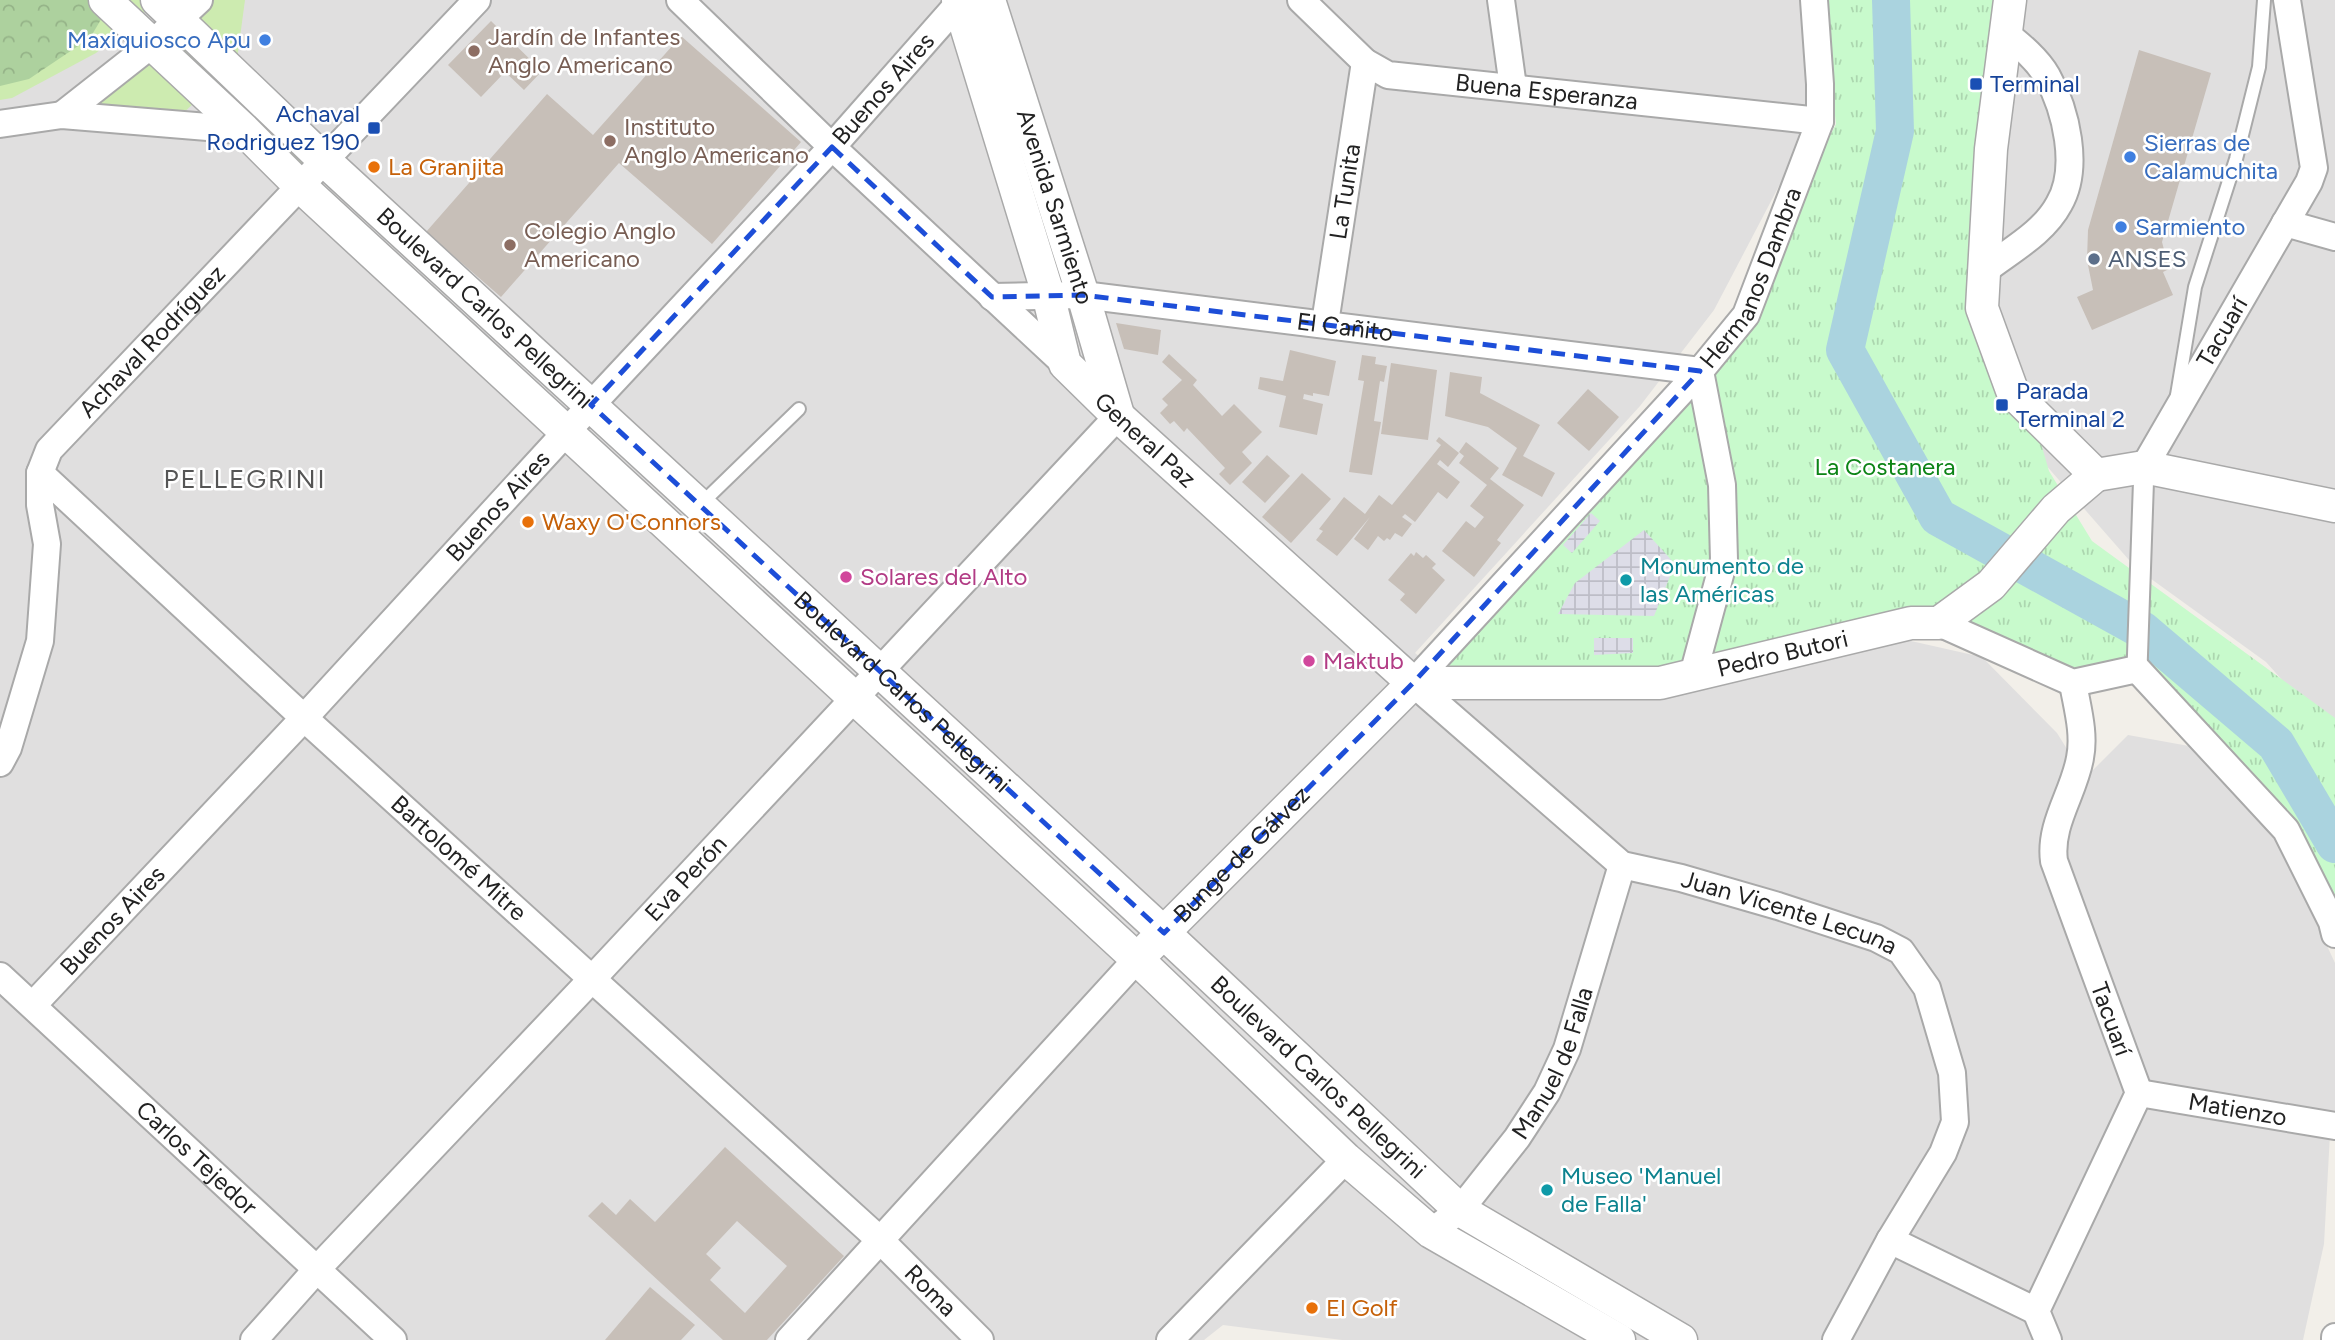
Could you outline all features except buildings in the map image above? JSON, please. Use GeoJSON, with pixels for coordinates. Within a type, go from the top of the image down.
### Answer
{"type":"FeatureCollection","features":[{"type":"Feature","properties":{"kind":"street","name":"Boulevard Carlos Pellegrini"},"geometry":{"type":"LineString","coordinates":[[105,0],[300,186],[1137,959],[1346,1159],[1431,1232],[1619,1340]]}},
{"type":"Feature","properties":{"kind":"street","name":"Achaval Rodríguez"},"geometry":{"type":"LineString","coordinates":[[0,763],[8,748],[40,641],[47,544],[40,505],[40,473],[49,450],[477,0]]}},
{"type":"Feature","properties":{"kind":"street","name":"General Paz"},"geometry":{"type":"LineString","coordinates":[[680,0],[1118,416],[1413,683],[1622,866]]}},
{"type":"Feature","properties":{"kind":"street","name":"Buena Esperanza"},"geometry":{"type":"LineString","coordinates":[[1301,0],[1366,62],[1388,75],[1820,121]]}},
{"type":"Feature","properties":{"kind":"street"},"geometry":{"type":"LineString","coordinates":[[1501,0],[1513,87]]}},
{"type":"Feature","properties":{"kind":"street","name":"Hermanos Dambra"},"geometry":{"type":"LineString","coordinates":[[1693,675],[1724,560],[1722,485],[1700,371],[1746,315],[1820,121],[1821,84],[1814,0]]}},
{"type":"Feature","properties":{"kind":"street"},"geometry":{"type":"LineString","coordinates":[[2010,0],[1991,149],[1982,308],[2013,393],[2096,475]]}},
{"type":"Feature","properties":{"kind":"street","name":"Tacuarí"},"geometry":{"type":"LineString","coordinates":[[2137,669],[2144,467],[2175,409],[2309,182],[2314,168],[2287,0]]}},
{"type":"Feature","properties":{"kind":"street","name":"Buenos Aires"},"geometry":{"type":"LineString","coordinates":[[33,1005],[304,718],[967,1]]}},
{"type":"Feature","properties":{"kind":"street","name":"Avenida Sarmiento"},"geometry":{"type":"LineString","coordinates":[[967,1],[1065,364]]}},
{"type":"Feature","properties":{"kind":"street","name":"Avenida Sarmiento"},"geometry":{"type":"LineString","coordinates":[[967,1],[1083,295],[1118,416]]}},
{"type":"Feature","properties":{"kind":"street","name":"Boulevard Carlos Pellegrini"},"geometry":{"type":"LineString","coordinates":[[178,7],[325,160],[1164,933],[1460,1210],[1681,1340]]}},
{"type":"Feature","properties":{"kind":"street"},"geometry":{"type":"LineString","coordinates":[[62,115],[152,45],[178,7]]}},
{"type":"Feature","properties":{"kind":"street"},"geometry":{"type":"LineString","coordinates":[[1984,271],[2044,224],[2060,203],[2068,172],[2069,140],[2061,106],[2046,75],[2027,51],[2006,34]]}},
{"type":"Feature","properties":{"kind":"street","name":"La Tunita"},"geometry":{"type":"LineString","coordinates":[[1325,323],[1366,62]]}},
{"type":"Feature","properties":{"kind":"street"},"geometry":{"type":"LineString","coordinates":[[0,124],[62,115],[244,130]]}},
{"type":"Feature","properties":{"kind":"street"},"geometry":{"type":"LineString","coordinates":[[2285,223],[2335,237]]}},
{"type":"Feature","properties":{"kind":"street","name":"El Cañito"},"geometry":{"type":"LineString","coordinates":[[992,297],[1083,295],[1700,371]]}},
{"type":"Feature","properties":{"kind":"street","name":"Bunge de Gálvez"},"geometry":{"type":"LineString","coordinates":[[789,1340],[1137,959],[1413,683],[1700,371]]}},
{"type":"Feature","properties":{"kind":"street","name":"Eva Perón"},"geometry":{"type":"LineString","coordinates":[[254,1340],[318,1268],[1118,416]]}},
{"type":"Feature","properties":{"kind":"street"},"geometry":{"type":"LineString","coordinates":[[1939,623],[1991,585],[2056,509],[2096,475],[2144,467],[2335,506]]}},
{"type":"Feature","properties":{"kind":"street","name":"Bartolomé Mitre"},"geometry":{"type":"LineString","coordinates":[[40,473],[304,718],[880,1240]]}},
{"type":"Feature","properties":{"kind":"street","name":"Pedro Butori"},"geometry":{"type":"LineString","coordinates":[[1413,683],[1660,682],[1911,623],[1939,623],[2073,682]]}},
{"type":"Feature","properties":{"kind":"street"},"geometry":{"type":"LineString","coordinates":[[2073,682],[2137,669],[2286,830],[2332,922],[2335,934]]}},
{"type":"Feature","properties":{"kind":"street","name":"Tacuarí"},"geometry":{"type":"LineString","coordinates":[[2073,682],[2081,733],[2081,757],[2053,839],[2053,861],[2139,1093]]}},
{"type":"Feature","properties":{"kind":"street","name":"Manuel de Falla"},"geometry":{"type":"LineString","coordinates":[[1431,1232],[1460,1210],[1517,1138],[1547,1092],[1567,1049],[1622,866]]}},
{"type":"Feature","properties":{"kind":"street","name":"Juan Vicente Lecuna"},"geometry":{"type":"LineString","coordinates":[[1622,866],[1681,878],[1876,938],[1901,951],[1927,988],[1952,1073],[1955,1122],[1943,1153],[1890,1240],[1836,1340]]}},
{"type":"Feature","properties":{"kind":"street","name":"Carlos Tejedor"},"geometry":{"type":"LineString","coordinates":[[0,976],[393,1340]]}},
{"type":"Feature","properties":{"kind":"street"},"geometry":{"type":"LineString","coordinates":[[2036,1311],[2139,1093]]}},
{"type":"Feature","properties":{"kind":"street","name":"Matienzo"},"geometry":{"type":"LineString","coordinates":[[2139,1093],[2335,1126]]}},
{"type":"Feature","properties":{"kind":"street"},"geometry":{"type":"LineString","coordinates":[[1170,1340],[1346,1159]]}},
{"type":"Feature","properties":{"kind":"street","name":"Roma"},"geometry":{"type":"LineString","coordinates":[[880,1240],[980,1340]]}},
{"type":"Feature","properties":{"kind":"street"},"geometry":{"type":"LineString","coordinates":[[1890,1240],[2036,1311],[2048,1340]]}},
{"type":"Feature","properties":{"kind":"lane"},"geometry":{"type":"LineString","coordinates":[[2175,409],[2195,287],[2236,159],[2259,67],[2264,0]]}},
{"type":"Feature","properties":{"kind":"lane"},"geometry":{"type":"LineString","coordinates":[[700,505],[799,410]]}},
{"type":"Feature","properties":{"kind":"highlighted area"},"geometry":{"type":"Polygon","coordinates":[[[832,147],[992,297],[1083,295],[1700,371],[1413,683],[1164,933],[591,405],[832,147]]]}},
{"type":"Feature","properties":{"kind":"shaded area"},"geometry":{"type":"Polygon","coordinates":[[[0,0],[1821,0],[1833,83],[1714,310],[1640,406],[1415,653],[1451,682],[1871,632],[1982,657],[2057,733],[2085,778],[2128,735],[2211,750],[2281,847],[2335,963],[2335,1115],[2330,1134],[2324,1244],[2303,1340],[1342,1340],[1223,1325],[1204,1340],[0,1340],[0,0]]]}},
{"type":"Feature","properties":{"kind":"shaded area"},"geometry":{"type":"Polygon","coordinates":[[[2001,0],[2335,0],[2335,739],[2266,662],[2136,568],[2031,448],[1953,332],[2001,0]]]}},
{"type":"Feature","properties":{"kind":"shaded area"},"geometry":{"type":"Polygon","coordinates":[[[1591,513],[1600,521],[1572,553],[1563,545],[1591,513]]]}},
{"type":"Feature","properties":{"kind":"shaded area"},"geometry":{"type":"Polygon","coordinates":[[[1644,530],[1675,564],[1654,616],[1558,614],[1575,583],[1644,530]]]}},
{"type":"Feature","properties":{"kind":"shaded area"},"geometry":{"type":"Polygon","coordinates":[[[1594,638],[1633,638],[1633,653],[1594,655],[1594,638]]]}},
{"type":"Feature","properties":{"kind":"green space"},"geometry":{"type":"Polygon","coordinates":[[[0,0],[159,0],[96,53],[12,98],[0,100],[0,0]]]}},
{"type":"Feature","properties":{"kind":"green space"},"geometry":{"type":"Polygon","coordinates":[[[0,0],[102,0],[109,6],[90,38],[29,79],[0,86],[0,0]]]}},
{"type":"Feature","properties":{"kind":"green space"},"geometry":{"type":"Polygon","coordinates":[[[213,0],[245,0],[236,67],[190,24],[213,0]]]}},
{"type":"Feature","properties":{"kind":"green space","name":"La Costanera"},"geometry":{"type":"Polygon","coordinates":[[[1821,0],[2004,0],[1979,321],[2040,440],[2049,471],[2092,541],[2335,718],[2335,932],[2323,875],[2137,669],[2074,680],[1929,612],[1707,661],[1737,495],[1708,374],[1836,124],[1821,0]]]}},
{"type":"Feature","properties":{"kind":"green space"},"geometry":{"type":"Polygon","coordinates":[[[181,29],[316,156],[299,172],[211,87],[178,118],[85,111],[181,29]]]}},
{"type":"Feature","properties":{"kind":"green space"},"geometry":{"type":"Polygon","coordinates":[[[1700,371],[1724,560],[1693,675],[1413,683],[1700,371]]]}},
{"type":"Feature","properties":{"kind":"waterway"},"geometry":{"type":"LineString","coordinates":[[1891,0],[1895,131],[1845,350],[1938,517],[2142,630],[2276,744],[2335,844]]}},
{"type":"Feature","properties":{"kind":"place","name":"Maxiquiosco Apu"},"geometry":{"type":"Point","coordinates":[265,40]}},
{"type":"Feature","properties":{"kind":"place","name":"Jardín de Infantes Anglo Americano"},"geometry":{"type":"Point","coordinates":[474,51]}},
{"type":"Feature","properties":{"kind":"place","name":"Terminal"},"geometry":{"type":"Point","coordinates":[1976,84]}},
{"type":"Feature","properties":{"kind":"place","name":"Achaval Rodriguez 190"},"geometry":{"type":"Point","coordinates":[374,128]}},
{"type":"Feature","properties":{"kind":"place","name":"Instituto Anglo Americano"},"geometry":{"type":"Point","coordinates":[610,141]}},
{"type":"Feature","properties":{"kind":"place","name":"Sierras de Calamuchita"},"geometry":{"type":"Point","coordinates":[2130,157]}},
{"type":"Feature","properties":{"kind":"place","name":"La Granjita"},"geometry":{"type":"Point","coordinates":[374,167]}},
{"type":"Feature","properties":{"kind":"place","name":"Sarmiento"},"geometry":{"type":"Point","coordinates":[2121,227]}},
{"type":"Feature","properties":{"kind":"place","name":"Colegio Anglo Americano"},"geometry":{"type":"Point","coordinates":[510,245]}},
{"type":"Feature","properties":{"kind":"place","name":"ANSES"},"geometry":{"type":"Point","coordinates":[2094,259]}},
{"type":"Feature","properties":{"kind":"place","name":"Parada Terminal 2"},"geometry":{"type":"Point","coordinates":[2002,405]}},
{"type":"Feature","properties":{"kind":"place","name":"Waxy O'Connors"},"geometry":{"type":"Point","coordinates":[528,522]}},
{"type":"Feature","properties":{"kind":"place","name":"Solares del Alto"},"geometry":{"type":"Point","coordinates":[846,577]}},
{"type":"Feature","properties":{"kind":"place","name":"Monumento de las Américas"},"geometry":{"type":"Point","coordinates":[1626,580]}},
{"type":"Feature","properties":{"kind":"place","name":"Maktub"},"geometry":{"type":"Point","coordinates":[1309,661]}},
{"type":"Feature","properties":{"kind":"place","name":"Museo 'Manuel de Falla'"},"geometry":{"type":"Point","coordinates":[1547,1190]}},
{"type":"Feature","properties":{"kind":"place","name":"El Golf"},"geometry":{"type":"Point","coordinates":[1312,1308]}},
{"type":"Feature","properties":{"kind":"district","name":"PELLEGRINI"},"geometry":{"type":"Point","coordinates":[245,479]}}]}
